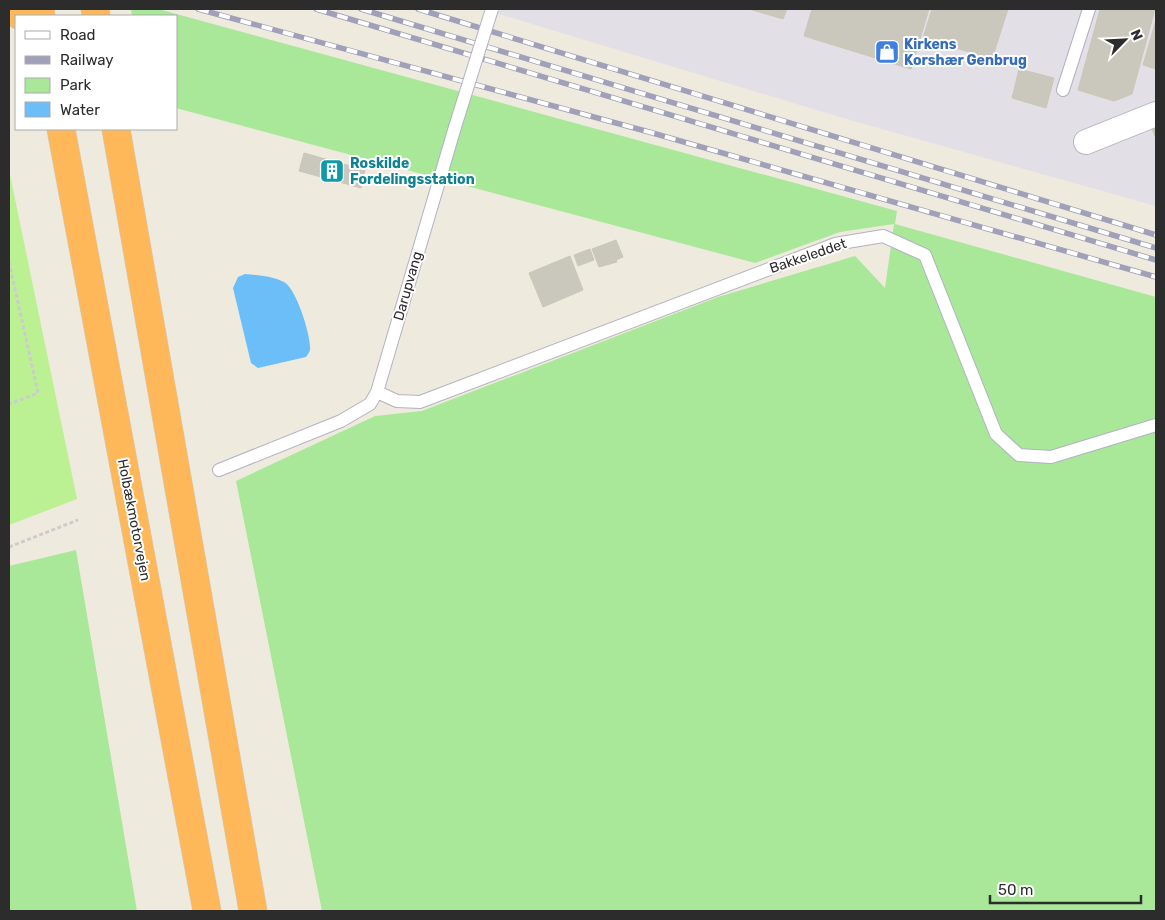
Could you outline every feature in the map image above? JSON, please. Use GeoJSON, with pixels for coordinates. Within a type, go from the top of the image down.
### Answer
{"type":"FeatureCollection","features":[{"type":"Feature","properties":{"kind":"highway","name":"Holbækmotorvejen"},"geometry":{"type":"LineString","coordinates":[[61,130],[207,911]]}},
{"type":"Feature","properties":{"kind":"highway"},"geometry":{"type":"LineString","coordinates":[[116,130],[253,911]]}},
{"type":"Feature","properties":{"kind":"street"},"geometry":{"type":"LineString","coordinates":[[1086,142],[1156,114]]}},
{"type":"Feature","properties":{"kind":"lane","name":"Darupvang"},"geometry":{"type":"LineString","coordinates":[[219,470],[341,421],[370,404],[377,392],[455,127],[492,9]]}},
{"type":"Feature","properties":{"kind":"lane"},"geometry":{"type":"LineString","coordinates":[[1063,90],[1089,9]]}},
{"type":"Feature","properties":{"kind":"lane","name":"Bakkeleddet"},"geometry":{"type":"LineString","coordinates":[[377,392],[397,401],[420,402],[835,244],[883,236],[925,254],[996,434],[1019,455],[1051,457],[1156,425]]}},
{"type":"Feature","properties":{"kind":"path"},"geometry":{"type":"LineString","coordinates":[[9,262],[38,393],[9,404]]}},
{"type":"Feature","properties":{"kind":"path"},"geometry":{"type":"LineString","coordinates":[[9,547],[78,520]]}},
{"type":"Feature","properties":{"kind":"shaded area"},"geometry":{"type":"Polygon","coordinates":[[[482,9],[1156,9],[1156,206],[843,118],[482,9]]]}},
{"type":"Feature","properties":{"kind":"green space"},"geometry":{"type":"Polygon","coordinates":[[[131,9],[158,9],[897,211],[895,224],[1156,297],[1156,911],[322,911],[236,481],[375,416],[422,411],[718,297],[855,256],[885,288],[894,224],[840,232],[755,263],[178,109],[178,15],[132,15],[131,9]]]}},
{"type":"Feature","properties":{"kind":"green space"},"geometry":{"type":"Polygon","coordinates":[[[9,170],[77,499],[9,525],[9,170]]]}},
{"type":"Feature","properties":{"kind":"green space"},"geometry":{"type":"Polygon","coordinates":[[[76,550],[137,911],[9,911],[9,566],[76,550]]]}},
{"type":"Feature","properties":{"kind":"water"},"geometry":{"type":"Polygon","coordinates":[[[245,274],[275,278],[289,286],[298,302],[308,332],[310,348],[306,357],[258,368],[251,363],[233,288],[238,277],[245,274]]]}},
{"type":"Feature","properties":{"kind":"building"},"geometry":{"type":"Polygon","coordinates":[[[749,9],[787,9],[783,19],[749,9]]]}},
{"type":"Feature","properties":{"kind":"building","name":"Kirkens Korshær Genbrug"},"geometry":{"type":"Polygon","coordinates":[[[812,9],[929,9],[911,69],[804,36],[812,9]]]}},
{"type":"Feature","properties":{"kind":"building","name":"Kirkens Korshær Genbrug"},"geometry":{"type":"Polygon","coordinates":[[[932,9],[1008,9],[992,59],[923,38],[932,9]]]}},
{"type":"Feature","properties":{"kind":"building"},"geometry":{"type":"Polygon","coordinates":[[[1100,9],[1155,9],[1132,94],[1114,101],[1078,90],[1100,9]]]}},
{"type":"Feature","properties":{"kind":"building"},"geometry":{"type":"Polygon","coordinates":[[[1156,20],[1156,69],[1143,65],[1156,20]]]}},
{"type":"Feature","properties":{"kind":"building"},"geometry":{"type":"Polygon","coordinates":[[[1019,69],[1054,78],[1046,108],[1012,98],[1019,69]]]}},
{"type":"Feature","properties":{"kind":"building"},"geometry":{"type":"Polygon","coordinates":[[[1156,127],[1156,139],[1152,128],[1156,127]]]}},
{"type":"Feature","properties":{"kind":"building","name":"Roskilde Fordelingsstation"},"geometry":{"type":"Polygon","coordinates":[[[304,153],[365,170],[361,188],[299,171],[304,153]]]}},
{"type":"Feature","properties":{"kind":"building"},"geometry":{"type":"Polygon","coordinates":[[[616,240],[623,257],[616,260],[617,262],[599,267],[592,249],[616,240]]]}},
{"type":"Feature","properties":{"kind":"building"},"geometry":{"type":"Polygon","coordinates":[[[590,249],[594,260],[578,266],[574,255],[590,249]]]}},
{"type":"Feature","properties":{"kind":"building"},"geometry":{"type":"Polygon","coordinates":[[[570,256],[583,290],[543,307],[529,273],[570,256]]]}},
{"type":"Feature","properties":{"kind":"railway"},"geometry":{"type":"LineString","coordinates":[[198,9],[649,132],[1156,277]]}},
{"type":"Feature","properties":{"kind":"railway"},"geometry":{"type":"LineString","coordinates":[[316,9],[1156,260]]}},
{"type":"Feature","properties":{"kind":"railway"},"geometry":{"type":"LineString","coordinates":[[361,9],[1156,248]]}},
{"type":"Feature","properties":{"kind":"railway"},"geometry":{"type":"LineString","coordinates":[[418,9],[1156,235]]}},
{"type":"Feature","properties":{"kind":"place","name":"Kirkens Korshær Genbrug"},"geometry":{"type":"Point","coordinates":[887,52]}},
{"type":"Feature","properties":{"kind":"place","name":"Roskilde Fordelingsstation"},"geometry":{"type":"Point","coordinates":[332,171]}}]}
